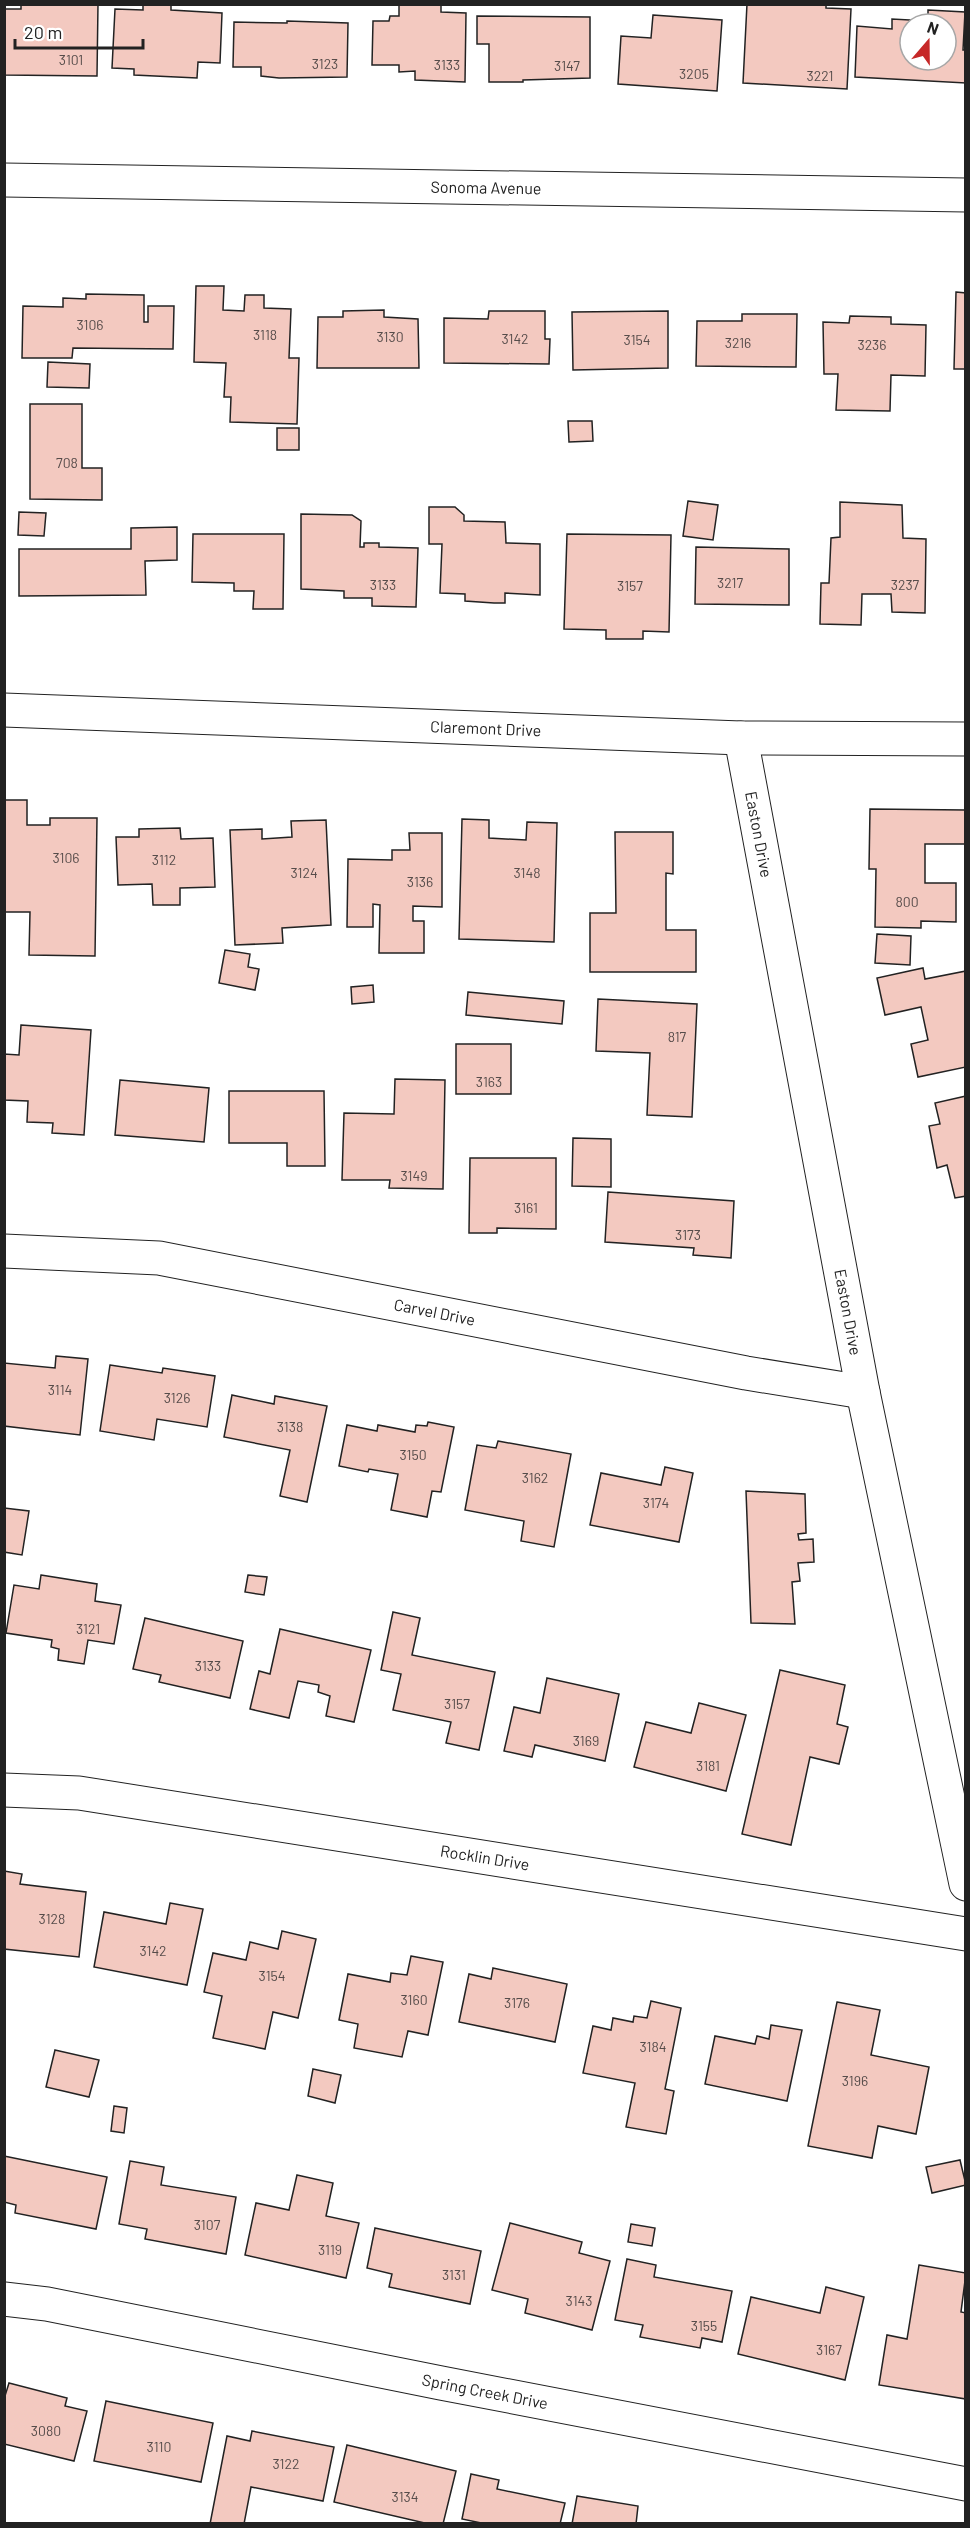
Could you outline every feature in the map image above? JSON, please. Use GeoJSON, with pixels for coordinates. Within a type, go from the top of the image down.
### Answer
{"type":"FeatureCollection","features":[{"type":"Feature","properties":{"kind":"street","name":"Sonoma Avenue"},"geometry":{"type":"LineString","coordinates":[[4,180],[966,195]]}},
{"type":"Feature","properties":{"kind":"street","name":"Claremont Drive"},"geometry":{"type":"LineString","coordinates":[[4,710],[741,738],[966,739]]}},
{"type":"Feature","properties":{"kind":"street","name":"Easton Drive"},"geometry":{"type":"LineString","coordinates":[[741,738],[863,1392],[966,1884]]}},
{"type":"Feature","properties":{"kind":"street","name":"Carvel Drive"},"geometry":{"type":"LineString","coordinates":[[4,1251],[159,1258],[746,1372],[863,1392]]}},
{"type":"Feature","properties":{"kind":"street","name":"Rocklin Drive"},"geometry":{"type":"LineString","coordinates":[[4,1790],[79,1793],[966,1934]]}},
{"type":"Feature","properties":{"kind":"street","name":"Spring Creek Drive"},"geometry":{"type":"LineString","coordinates":[[4,2299],[47,2304],[966,2484]]}},
{"type":"Feature","properties":{"kind":"building"},"geometry":{"type":"Polygon","coordinates":[[[21,4],[98,4],[97,76],[4,75],[5,9],[21,9],[21,4]]]}},
{"type":"Feature","properties":{"kind":"building"},"geometry":{"type":"Polygon","coordinates":[[[143,4],[171,4],[171,10],[222,13],[220,63],[198,62],[197,78],[134,75],[134,69],[112,68],[115,9],[143,10],[143,4]]]}},
{"type":"Feature","properties":{"kind":"building"},"geometry":{"type":"Polygon","coordinates":[[[399,4],[441,4],[441,12],[466,13],[465,82],[415,80],[415,71],[399,72],[399,65],[372,65],[373,21],[389,21],[390,16],[399,16],[399,4]]]}},
{"type":"Feature","properties":{"kind":"building"},"geometry":{"type":"Polygon","coordinates":[[[747,4],[826,4],[826,8],[851,9],[847,89],[743,83],[747,4]]]}},
{"type":"Feature","properties":{"kind":"building"},"geometry":{"type":"Polygon","coordinates":[[[928,10],[965,12],[963,50],[966,50],[966,83],[855,77],[857,26],[892,29],[892,19],[898,19],[898,72],[958,72],[958,12],[928,12],[928,10]]]}},
{"type":"Feature","properties":{"kind":"building"},"geometry":{"type":"Polygon","coordinates":[[[653,15],[722,20],[717,91],[618,84],[621,36],[651,38],[653,15]]]}},
{"type":"Feature","properties":{"kind":"building"},"geometry":{"type":"Polygon","coordinates":[[[477,16],[590,17],[590,78],[489,82],[489,44],[477,44],[477,16]]]}},
{"type":"Feature","properties":{"kind":"building"},"geometry":{"type":"Polygon","coordinates":[[[287,21],[348,23],[347,77],[279,78],[261,76],[261,67],[233,67],[234,22],[287,23],[287,21]]]}},
{"type":"Feature","properties":{"kind":"building"},"geometry":{"type":"Polygon","coordinates":[[[196,286],[224,286],[223,310],[244,311],[245,295],[264,295],[264,308],[291,309],[289,358],[299,358],[297,424],[230,422],[231,397],[224,397],[226,363],[194,362],[196,286]]]}},
{"type":"Feature","properties":{"kind":"building"},"geometry":{"type":"Polygon","coordinates":[[[956,292],[966,293],[966,369],[954,369],[956,292]]]}},
{"type":"Feature","properties":{"kind":"building"},"geometry":{"type":"Polygon","coordinates":[[[86,294],[144,295],[144,322],[148,322],[148,306],[174,306],[173,349],[73,348],[72,358],[22,358],[23,306],[63,307],[63,298],[86,299],[86,294]]]}},
{"type":"Feature","properties":{"kind":"building"},"geometry":{"type":"Polygon","coordinates":[[[384,310],[384,317],[418,319],[419,368],[317,368],[318,317],[343,317],[343,311],[384,310]]]}},
{"type":"Feature","properties":{"kind":"building"},"geometry":{"type":"Polygon","coordinates":[[[489,311],[545,311],[545,339],[550,339],[549,364],[444,363],[444,318],[488,319],[489,311]]]}},
{"type":"Feature","properties":{"kind":"building"},"geometry":{"type":"Polygon","coordinates":[[[668,311],[668,368],[573,370],[572,312],[668,311]]]}},
{"type":"Feature","properties":{"kind":"building"},"geometry":{"type":"Polygon","coordinates":[[[742,314],[797,314],[796,367],[696,366],[697,321],[742,321],[742,314]]]}},
{"type":"Feature","properties":{"kind":"building"},"geometry":{"type":"Polygon","coordinates":[[[850,316],[891,317],[891,324],[926,325],[925,376],[891,375],[890,411],[836,410],[838,374],[824,374],[823,322],[849,323],[850,316]]]}},
{"type":"Feature","properties":{"kind":"building"},"geometry":{"type":"Polygon","coordinates":[[[48,362],[90,364],[89,388],[47,387],[48,362]]]}},
{"type":"Feature","properties":{"kind":"building"},"geometry":{"type":"Polygon","coordinates":[[[30,404],[82,404],[82,468],[102,468],[102,500],[30,499],[30,404]]]}},
{"type":"Feature","properties":{"kind":"building"},"geometry":{"type":"Polygon","coordinates":[[[568,421],[592,421],[593,441],[569,442],[568,421]]]}},
{"type":"Feature","properties":{"kind":"building"},"geometry":{"type":"Polygon","coordinates":[[[277,428],[299,428],[299,450],[277,450],[277,428]]]}},
{"type":"Feature","properties":{"kind":"building"},"geometry":{"type":"Polygon","coordinates":[[[688,501],[718,505],[713,540],[683,536],[688,501]]]}},
{"type":"Feature","properties":{"kind":"building"},"geometry":{"type":"Polygon","coordinates":[[[840,502],[902,505],[903,538],[926,539],[925,613],[892,612],[891,594],[862,594],[861,625],[820,624],[821,583],[829,583],[831,538],[840,537],[840,502]]]}},
{"type":"Feature","properties":{"kind":"building"},"geometry":{"type":"Polygon","coordinates":[[[429,507],[455,507],[464,515],[464,521],[505,522],[506,543],[540,544],[540,595],[505,593],[505,603],[494,603],[465,601],[465,594],[440,593],[442,544],[429,544],[429,507]]]}},
{"type":"Feature","properties":{"kind":"building"},"geometry":{"type":"Polygon","coordinates":[[[19,512],[46,513],[44,536],[18,535],[19,512]]]}},
{"type":"Feature","properties":{"kind":"building"},"geometry":{"type":"Polygon","coordinates":[[[301,514],[352,515],[361,521],[360,547],[364,547],[364,543],[379,543],[379,547],[418,548],[416,607],[372,606],[372,598],[344,598],[344,591],[301,589],[301,514]]]}},
{"type":"Feature","properties":{"kind":"building"},"geometry":{"type":"Polygon","coordinates":[[[177,527],[177,560],[145,561],[146,595],[19,596],[19,549],[131,549],[131,528],[177,527]]]}},
{"type":"Feature","properties":{"kind":"building"},"geometry":{"type":"Polygon","coordinates":[[[193,534],[284,534],[283,609],[253,609],[254,591],[234,591],[234,583],[192,582],[193,534]]]}},
{"type":"Feature","properties":{"kind":"building"},"geometry":{"type":"Polygon","coordinates":[[[567,534],[671,535],[669,632],[643,631],[643,639],[606,639],[606,630],[564,629],[567,534]]]}},
{"type":"Feature","properties":{"kind":"building"},"geometry":{"type":"Polygon","coordinates":[[[696,547],[789,549],[789,605],[695,604],[696,547]]]}},
{"type":"Feature","properties":{"kind":"building"},"geometry":{"type":"Polygon","coordinates":[[[4,800],[27,800],[27,825],[50,825],[50,818],[97,818],[95,956],[29,955],[30,912],[4,912],[4,800]]]}},
{"type":"Feature","properties":{"kind":"building"},"geometry":{"type":"Polygon","coordinates":[[[870,809],[966,810],[966,844],[925,844],[925,883],[956,883],[956,922],[921,921],[921,928],[875,927],[876,869],[869,869],[870,809]]]}},
{"type":"Feature","properties":{"kind":"building"},"geometry":{"type":"Polygon","coordinates":[[[462,819],[489,820],[489,838],[526,840],[527,822],[557,823],[554,942],[459,939],[462,819]]]}},
{"type":"Feature","properties":{"kind":"building"},"geometry":{"type":"Polygon","coordinates":[[[326,820],[331,925],[282,928],[283,943],[235,945],[230,830],[262,829],[262,839],[292,837],[291,821],[326,820]]]}},
{"type":"Feature","properties":{"kind":"building"},"geometry":{"type":"Polygon","coordinates":[[[180,828],[181,839],[213,838],[215,887],[180,888],[180,905],[153,905],[152,884],[118,885],[116,837],[139,837],[139,829],[180,828]]]}},
{"type":"Feature","properties":{"kind":"building"},"geometry":{"type":"Polygon","coordinates":[[[615,832],[673,832],[673,874],[666,873],[666,930],[696,930],[696,972],[590,972],[590,913],[616,913],[615,832]]]}},
{"type":"Feature","properties":{"kind":"building"},"geometry":{"type":"Polygon","coordinates":[[[409,833],[442,833],[442,907],[413,906],[413,921],[424,921],[424,953],[379,953],[380,905],[373,904],[373,927],[347,927],[348,859],[392,860],[392,850],[410,850],[409,833]]]}},
{"type":"Feature","properties":{"kind":"building"},"geometry":{"type":"Polygon","coordinates":[[[877,934],[911,936],[910,965],[875,963],[877,934]]]}},
{"type":"Feature","properties":{"kind":"building"},"geometry":{"type":"Polygon","coordinates":[[[225,950],[250,954],[248,967],[259,969],[255,990],[219,983],[225,950]]]}},
{"type":"Feature","properties":{"kind":"building"},"geometry":{"type":"Polygon","coordinates":[[[923,968],[925,979],[966,971],[966,1067],[918,1077],[911,1044],[928,1040],[921,1007],[885,1015],[877,978],[923,968]]]}},
{"type":"Feature","properties":{"kind":"building"},"geometry":{"type":"Polygon","coordinates":[[[373,985],[374,1002],[352,1004],[351,987],[373,985]]]}},
{"type":"Feature","properties":{"kind":"building"},"geometry":{"type":"Polygon","coordinates":[[[468,992],[564,1001],[562,1024],[466,1015],[468,992]]]}},
{"type":"Feature","properties":{"kind":"building"},"geometry":{"type":"Polygon","coordinates":[[[598,999],[697,1004],[692,1117],[647,1115],[650,1053],[596,1051],[598,999]]]}},
{"type":"Feature","properties":{"kind":"building"},"geometry":{"type":"Polygon","coordinates":[[[21,1025],[91,1030],[84,1135],[52,1133],[53,1123],[27,1122],[28,1101],[4,1100],[4,1054],[19,1055],[21,1025]]]}},
{"type":"Feature","properties":{"kind":"building"},"geometry":{"type":"Polygon","coordinates":[[[456,1044],[511,1044],[511,1094],[456,1094],[456,1044]]]}},
{"type":"Feature","properties":{"kind":"building"},"geometry":{"type":"Polygon","coordinates":[[[395,1079],[445,1080],[443,1189],[389,1188],[390,1180],[342,1180],[344,1113],[394,1114],[395,1079]]]}},
{"type":"Feature","properties":{"kind":"building"},"geometry":{"type":"Polygon","coordinates":[[[120,1080],[209,1088],[204,1142],[115,1135],[120,1080]]]}},
{"type":"Feature","properties":{"kind":"building"},"geometry":{"type":"Polygon","coordinates":[[[229,1091],[324,1091],[325,1166],[287,1166],[287,1143],[229,1143],[229,1091]]]}},
{"type":"Feature","properties":{"kind":"building"},"geometry":{"type":"Polygon","coordinates":[[[966,1096],[966,1196],[955,1198],[947,1165],[937,1168],[929,1126],[940,1124],[935,1103],[966,1096]]]}},
{"type":"Feature","properties":{"kind":"building"},"geometry":{"type":"Polygon","coordinates":[[[573,1138],[611,1139],[611,1187],[572,1186],[573,1138]]]}},
{"type":"Feature","properties":{"kind":"building"},"geometry":{"type":"Polygon","coordinates":[[[470,1158],[556,1158],[556,1229],[497,1228],[497,1233],[469,1233],[470,1158]]]}},
{"type":"Feature","properties":{"kind":"building"},"geometry":{"type":"Polygon","coordinates":[[[608,1192],[734,1201],[731,1258],[693,1255],[694,1248],[605,1242],[608,1192]]]}},
{"type":"Feature","properties":{"kind":"building"},"geometry":{"type":"Polygon","coordinates":[[[56,1356],[88,1359],[80,1435],[4,1426],[4,1363],[55,1368],[56,1356]]]}},
{"type":"Feature","properties":{"kind":"building"},"geometry":{"type":"Polygon","coordinates":[[[110,1365],[162,1373],[163,1368],[215,1376],[207,1427],[157,1419],[154,1440],[100,1431],[110,1365]]]}},
{"type":"Feature","properties":{"kind":"building"},"geometry":{"type":"Polygon","coordinates":[[[232,1395],[274,1404],[275,1396],[327,1406],[307,1502],[280,1496],[290,1450],[224,1437],[232,1395]]]}},
{"type":"Feature","properties":{"kind":"building"},"geometry":{"type":"Polygon","coordinates":[[[428,1422],[454,1427],[441,1492],[432,1491],[427,1517],[391,1510],[398,1474],[369,1469],[368,1472],[339,1466],[347,1425],[377,1431],[378,1425],[415,1432],[416,1425],[427,1426],[428,1422]]]}},
{"type":"Feature","properties":{"kind":"building"},"geometry":{"type":"Polygon","coordinates":[[[498,1441],[571,1454],[554,1547],[521,1541],[524,1521],[465,1510],[477,1445],[496,1448],[498,1441]]]}},
{"type":"Feature","properties":{"kind":"building"},"geometry":{"type":"Polygon","coordinates":[[[665,1467],[693,1473],[679,1542],[590,1525],[601,1473],[661,1485],[665,1467]]]}},
{"type":"Feature","properties":{"kind":"building"},"geometry":{"type":"Polygon","coordinates":[[[746,1491],[805,1494],[806,1533],[798,1534],[799,1540],[813,1539],[814,1562],[798,1563],[800,1581],[792,1582],[795,1624],[751,1623],[746,1491]]]}},
{"type":"Feature","properties":{"kind":"building"},"geometry":{"type":"Polygon","coordinates":[[[4,1508],[29,1511],[22,1555],[4,1552],[4,1508]]]}},
{"type":"Feature","properties":{"kind":"building"},"geometry":{"type":"Polygon","coordinates":[[[41,1575],[97,1584],[95,1601],[121,1605],[114,1644],[88,1640],[84,1664],[58,1660],[59,1649],[51,1647],[52,1640],[6,1633],[14,1585],[39,1589],[41,1575]]]}},
{"type":"Feature","properties":{"kind":"building"},"geometry":{"type":"Polygon","coordinates":[[[248,1575],[267,1577],[264,1595],[245,1592],[248,1575]]]}},
{"type":"Feature","properties":{"kind":"building"},"geometry":{"type":"Polygon","coordinates":[[[393,1612],[420,1618],[412,1655],[495,1672],[479,1750],[446,1743],[451,1722],[393,1710],[401,1674],[381,1670],[393,1612]]]}},
{"type":"Feature","properties":{"kind":"building"},"geometry":{"type":"Polygon","coordinates":[[[145,1618],[243,1641],[230,1698],[159,1682],[161,1675],[133,1669],[145,1618]]]}},
{"type":"Feature","properties":{"kind":"building"},"geometry":{"type":"Polygon","coordinates":[[[280,1629],[371,1650],[354,1722],[326,1716],[330,1696],[318,1692],[319,1685],[298,1681],[289,1718],[250,1709],[259,1671],[270,1674],[280,1629]]]}},
{"type":"Feature","properties":{"kind":"building"},"geometry":{"type":"Polygon","coordinates":[[[780,1670],[845,1685],[837,1724],[848,1727],[839,1764],[810,1757],[791,1845],[742,1834],[780,1670]]]}},
{"type":"Feature","properties":{"kind":"building"},"geometry":{"type":"Polygon","coordinates":[[[547,1678],[619,1694],[605,1761],[535,1745],[532,1757],[504,1751],[514,1707],[540,1713],[547,1678]]]}},
{"type":"Feature","properties":{"kind":"building"},"geometry":{"type":"Polygon","coordinates":[[[699,1703],[746,1715],[726,1791],[634,1767],[646,1722],[691,1733],[699,1703]]]}},
{"type":"Feature","properties":{"kind":"building"},"geometry":{"type":"Polygon","coordinates":[[[4,1871],[22,1874],[20,1884],[86,1892],[79,1957],[4,1949],[4,1871]]]}},
{"type":"Feature","properties":{"kind":"building"},"geometry":{"type":"Polygon","coordinates":[[[170,1903],[203,1909],[187,1985],[94,1967],[104,1912],[166,1924],[170,1903]]]}},
{"type":"Feature","properties":{"kind":"building"},"geometry":{"type":"Polygon","coordinates":[[[282,1931],[316,1939],[298,2018],[273,2012],[265,2049],[213,2038],[222,1996],[204,1992],[213,1953],[246,1960],[250,1942],[278,1949],[282,1931]]]}},
{"type":"Feature","properties":{"kind":"building"},"geometry":{"type":"Polygon","coordinates":[[[411,1956],[443,1962],[428,2035],[408,2031],[402,2057],[354,2048],[358,2024],[339,2020],[348,1974],[390,1982],[391,1973],[407,1975],[411,1956]]]}},
{"type":"Feature","properties":{"kind":"building"},"geometry":{"type":"Polygon","coordinates":[[[493,1968],[567,1984],[555,2042],[459,2022],[469,1974],[491,1979],[493,1968]]]}},
{"type":"Feature","properties":{"kind":"building"},"geometry":{"type":"Polygon","coordinates":[[[651,2001],[681,2008],[665,2089],[674,2091],[666,2134],[626,2127],[635,2083],[583,2073],[593,2026],[611,2030],[613,2018],[633,2022],[634,2016],[647,2018],[651,2001]]]}},
{"type":"Feature","properties":{"kind":"building"},"geometry":{"type":"Polygon","coordinates":[[[837,2002],[880,2010],[871,2055],[929,2067],[916,2134],[878,2126],[872,2158],[808,2146],[837,2002]]]}},
{"type":"Feature","properties":{"kind":"building"},"geometry":{"type":"Polygon","coordinates":[[[771,2025],[802,2030],[787,2101],[705,2084],[715,2036],[755,2044],[757,2036],[769,2039],[771,2025]]]}},
{"type":"Feature","properties":{"kind":"building"},"geometry":{"type":"Polygon","coordinates":[[[55,2050],[99,2060],[89,2097],[46,2087],[55,2050]]]}},
{"type":"Feature","properties":{"kind":"building"},"geometry":{"type":"Polygon","coordinates":[[[313,2069],[341,2075],[335,2103],[308,2096],[313,2069]]]}},
{"type":"Feature","properties":{"kind":"building"},"geometry":{"type":"Polygon","coordinates":[[[114,2106],[127,2108],[124,2133],[111,2131],[114,2106]]]}},
{"type":"Feature","properties":{"kind":"building"},"geometry":{"type":"Polygon","coordinates":[[[4,2156],[107,2177],[96,2229],[15,2213],[16,2205],[4,2202],[4,2156]]]}},
{"type":"Feature","properties":{"kind":"building"},"geometry":{"type":"Polygon","coordinates":[[[960,2160],[966,2185],[932,2193],[926,2167],[960,2160]]]}},
{"type":"Feature","properties":{"kind":"building"},"geometry":{"type":"Polygon","coordinates":[[[130,2161],[164,2167],[161,2185],[236,2197],[226,2254],[145,2239],[147,2229],[119,2224],[130,2161]]]}},
{"type":"Feature","properties":{"kind":"building"},"geometry":{"type":"Polygon","coordinates":[[[297,2175],[333,2183],[326,2216],[359,2223],[346,2278],[245,2255],[256,2203],[289,2210],[297,2175]]]}},
{"type":"Feature","properties":{"kind":"building"},"geometry":{"type":"Polygon","coordinates":[[[510,2223],[582,2242],[579,2253],[610,2261],[592,2330],[525,2313],[528,2299],[492,2290],[510,2223]]]}},
{"type":"Feature","properties":{"kind":"building"},"geometry":{"type":"Polygon","coordinates":[[[631,2224],[655,2228],[652,2246],[628,2242],[631,2224]]]}},
{"type":"Feature","properties":{"kind":"building"},"geometry":{"type":"Polygon","coordinates":[[[375,2228],[481,2251],[470,2304],[389,2287],[392,2274],[367,2268],[375,2228]]]}},
{"type":"Feature","properties":{"kind":"building"},"geometry":{"type":"Polygon","coordinates":[[[627,2259],[656,2265],[654,2277],[732,2291],[722,2342],[702,2338],[700,2348],[640,2337],[643,2325],[615,2320],[627,2259]]]}},
{"type":"Feature","properties":{"kind":"building"},"geometry":{"type":"Polygon","coordinates":[[[919,2265],[966,2273],[961,2312],[966,2313],[966,2399],[879,2385],[887,2335],[907,2339],[919,2265]]]}},
{"type":"Feature","properties":{"kind":"building"},"geometry":{"type":"Polygon","coordinates":[[[826,2287],[864,2297],[845,2380],[738,2354],[751,2297],[820,2313],[826,2287]]]}},
{"type":"Feature","properties":{"kind":"building"},"geometry":{"type":"Polygon","coordinates":[[[9,2383],[67,2398],[65,2406],[87,2411],[74,2461],[4,2444],[4,2399],[9,2383]]]}},
{"type":"Feature","properties":{"kind":"building"},"geometry":{"type":"Polygon","coordinates":[[[106,2401],[213,2423],[201,2482],[94,2461],[106,2401]]]}},
{"type":"Feature","properties":{"kind":"building"},"geometry":{"type":"Polygon","coordinates":[[[252,2431],[334,2447],[323,2501],[251,2487],[244,2524],[210,2524],[227,2436],[250,2441],[252,2431]]]}},
{"type":"Feature","properties":{"kind":"building"},"geometry":{"type":"Polygon","coordinates":[[[347,2445],[456,2471],[443,2524],[429,2524],[334,2502],[347,2445]]]}},
{"type":"Feature","properties":{"kind":"building"},"geometry":{"type":"Polygon","coordinates":[[[471,2474],[499,2480],[497,2489],[565,2503],[560,2524],[486,2524],[462,2519],[471,2474]]]}},
{"type":"Feature","properties":{"kind":"building"},"geometry":{"type":"Polygon","coordinates":[[[577,2496],[638,2506],[636,2524],[572,2524],[577,2496]]]}}]}
